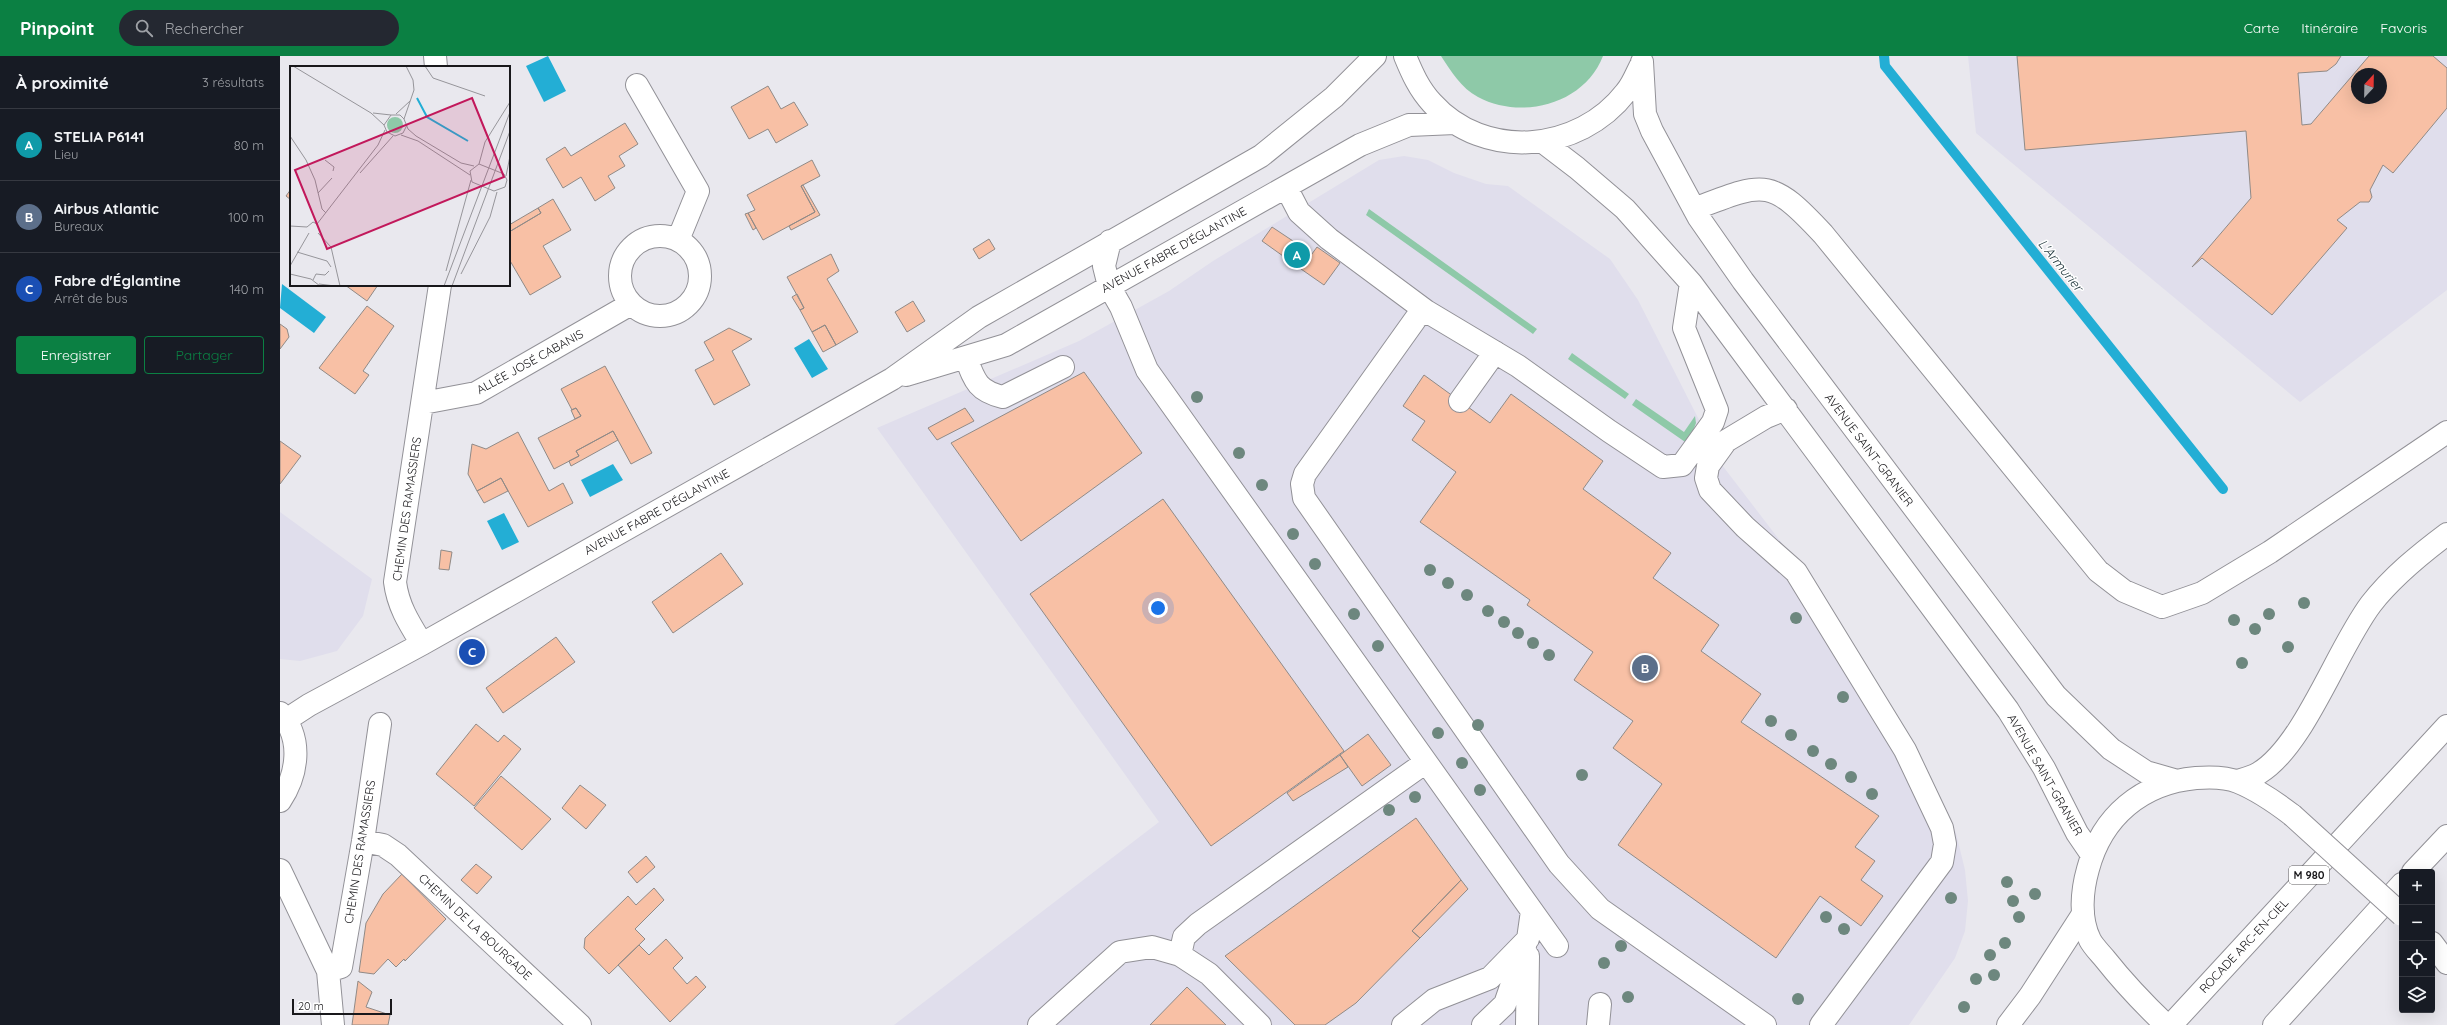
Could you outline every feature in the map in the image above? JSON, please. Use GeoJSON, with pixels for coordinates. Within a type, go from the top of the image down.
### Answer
{"type":"FeatureCollection","features":[{"type":"Feature","properties":{"kind":"main road","name":"AVENUE FABRE D'ÉGLANTINE"},"geometry":{"type":"LineString","coordinates":[[422,644],[892,379],[979,317],[1261,156],[1334,97],[1375,56]]}},
{"type":"Feature","properties":{"kind":"main road"},"geometry":{"type":"LineString","coordinates":[[1405,56],[1414,79],[1432,103],[1455,123],[1476,134],[1498,141],[1521,144],[1543,142],[1575,133],[1604,116],[1626,92],[1643,59]]}},
{"type":"Feature","properties":{"kind":"main road","name":"AVENUE SAINT-GRANIER"},"geometry":{"type":"LineString","coordinates":[[1643,59],[1645,114],[1652,131],[1694,209],[1743,281],[2056,696],[2111,749],[2146,772],[2174,780]]}},
{"type":"Feature","properties":{"kind":"main road"},"geometry":{"type":"LineString","coordinates":[[637,86],[698,191],[678,240]]}},
{"type":"Feature","properties":{"kind":"main road","name":"AVENUE FABRE D'ÉGLANTINE"},"geometry":{"type":"LineString","coordinates":[[892,379],[1006,345],[1360,145],[1409,125],[1455,123]]}},
{"type":"Feature","properties":{"kind":"main road","name":"AVENUE SAINT-GRANIER"},"geometry":{"type":"LineString","coordinates":[[1543,142],[1577,168],[1625,210],[1690,282],[1786,409],[2008,710],[2044,768],[2077,832],[2092,855]]}},
{"type":"Feature","properties":{"kind":"main road"},"geometry":{"type":"LineString","coordinates":[[1286,187],[1299,212],[1329,239],[1426,311],[1495,352],[1663,467],[1682,465],[1713,422],[1717,410],[1684,328],[1690,282]]}},
{"type":"Feature","properties":{"kind":"main road"},"geometry":{"type":"LineString","coordinates":[[1694,209],[1757,188],[1777,192],[1796,204],[1823,234],[2098,571],[2124,591],[2162,607],[2202,593],[2270,552],[2447,432]]}},
{"type":"Feature","properties":{"kind":"main road"},"geometry":{"type":"LineString","coordinates":[[665,236],[678,240],[690,248],[697,260],[701,274],[699,288],[693,300],[682,310],[663,316],[656,317],[642,312],[631,304],[623,292],[619,279],[621,265],[627,252],[638,242],[651,237],[665,236]]}},
{"type":"Feature","properties":{"kind":"main road"},"geometry":{"type":"LineString","coordinates":[[1110,241],[1104,266],[1109,286],[1121,307],[1147,370],[1557,946]]}},
{"type":"Feature","properties":{"kind":"main road","name":"CHEMIN DES RAMASSIERS"},"geometry":{"type":"LineString","coordinates":[[422,644],[402,611],[397,597],[395,582],[440,286]]}},
{"type":"Feature","properties":{"kind":"main road","name":"ALLÉE JOSÉ CABANIS"},"geometry":{"type":"LineString","coordinates":[[423,403],[476,393],[631,304]]}},
{"type":"Feature","properties":{"kind":"main road"},"geometry":{"type":"LineString","coordinates":[[1426,311],[1417,317],[1305,474],[1302,484],[1304,498],[1558,864],[1600,909],[1765,1025]]}},
{"type":"Feature","properties":{"kind":"main road"},"geometry":{"type":"LineString","coordinates":[[1460,401],[1495,352]]}},
{"type":"Feature","properties":{"kind":"main road"},"geometry":{"type":"LineString","coordinates":[[966,358],[972,375],[985,393],[1003,397],[1063,367]]}},
{"type":"Feature","properties":{"kind":"main road"},"geometry":{"type":"LineString","coordinates":[[1786,409],[1742,431],[1718,451],[1708,466],[1706,478],[1710,490],[1745,527],[1796,572],[1905,750],[1942,828],[1945,844],[1942,862],[1821,1025]]}},
{"type":"Feature","properties":{"kind":"main road"},"geometry":{"type":"LineString","coordinates":[[2237,781],[2259,773],[2277,757],[2301,726],[2348,638],[2372,604],[2398,573],[2447,534]]}},
{"type":"Feature","properties":{"kind":"main road"},"geometry":{"type":"LineString","coordinates":[[280,801],[290,786],[296,764],[295,741],[283,716],[309,705],[422,644]]}},
{"type":"Feature","properties":{"kind":"main road","name":"CHEMIN DES RAMASSIERS"},"geometry":{"type":"LineString","coordinates":[[328,971],[341,967],[364,841],[380,724]]}},
{"type":"Feature","properties":{"kind":"main road","name":"ROCADE ARC-EN-CIEL"},"geometry":{"type":"LineString","coordinates":[[2171,1025],[2447,726]]}},
{"type":"Feature","properties":{"kind":"main road"},"geometry":{"type":"LineString","coordinates":[[1180,956],[1184,938],[1198,924],[1426,762]]}},
{"type":"Feature","properties":{"kind":"main road"},"geometry":{"type":"LineString","coordinates":[[2166,1025],[2131,992],[2090,940],[2083,914],[2082,898],[2092,855],[2116,816],[2150,789],[2174,780],[2206,777],[2237,781],[2268,797],[2292,815],[2399,912]]}},
{"type":"Feature","properties":{"kind":"main road"},"geometry":{"type":"LineString","coordinates":[[2416,869],[2447,836]]}},
{"type":"Feature","properties":{"kind":"main road","name":"CHEMIN DE LA BOURGADE"},"geometry":{"type":"LineString","coordinates":[[364,841],[383,845],[398,855],[580,1025]]}},
{"type":"Feature","properties":{"kind":"main road"},"geometry":{"type":"LineString","coordinates":[[280,870],[328,971],[333,1025]]}},
{"type":"Feature","properties":{"kind":"main road"},"geometry":{"type":"LineString","coordinates":[[2274,1025],[2399,887]]}},
{"type":"Feature","properties":{"kind":"main road"},"geometry":{"type":"LineString","coordinates":[[1528,1025],[1528,939],[1532,911]]}},
{"type":"Feature","properties":{"kind":"main road"},"geometry":{"type":"LineString","coordinates":[[2008,1025],[2030,996],[2083,914]]}},
{"type":"Feature","properties":{"kind":"main road"},"geometry":{"type":"LineString","coordinates":[[1403,1025],[1434,1000],[1490,978],[1528,939]]}},
{"type":"Feature","properties":{"kind":"main road"},"geometry":{"type":"LineString","coordinates":[[1483,1025],[1505,1004],[1528,939]]}},
{"type":"Feature","properties":{"kind":"main road"},"geometry":{"type":"LineString","coordinates":[[1039,1025],[1120,952],[1152,947],[1180,956],[1209,974],[1260,1025]]}},
{"type":"Feature","properties":{"kind":"main road"},"geometry":{"type":"LineString","coordinates":[[2435,947],[2447,963]]}},
{"type":"Feature","properties":{"kind":"shaded area"},"geometry":{"type":"Polygon","coordinates":[[[1968,56],[2447,56],[2447,290],[2300,402],[1976,133],[1968,56]]]}},
{"type":"Feature","properties":{"kind":"shaded area"},"geometry":{"type":"Polygon","coordinates":[[[1404,156],[1428,160],[1454,173],[1486,184],[1508,186],[1610,259],[1638,300],[1722,465],[1814,585],[1933,782],[1956,833],[1965,870],[1968,901],[1965,931],[1955,958],[1909,1025],[894,1025],[1159,822],[877,428],[1079,341],[1169,291],[1213,261],[1379,160],[1404,156]]]}},
{"type":"Feature","properties":{"kind":"shaded area"},"geometry":{"type":"Polygon","coordinates":[[[280,512],[372,579],[363,616],[337,651],[300,661],[280,659],[280,512]]]}},
{"type":"Feature","properties":{"kind":"green space"},"geometry":{"type":"Polygon","coordinates":[[[1441,56],[1603,56],[1594,73],[1582,86],[1566,97],[1550,104],[1531,107],[1513,107],[1495,104],[1478,97],[1466,89],[1441,56]]]}},
{"type":"Feature","properties":{"kind":"green space"},"geometry":{"type":"Polygon","coordinates":[[[1369,209],[1537,329],[1533,334],[1366,215],[1369,209]]]}},
{"type":"Feature","properties":{"kind":"green space"},"geometry":{"type":"Polygon","coordinates":[[[1572,353],[1629,394],[1625,399],[1568,359],[1572,353]]]}},
{"type":"Feature","properties":{"kind":"green space"},"geometry":{"type":"Polygon","coordinates":[[[1636,399],[1684,432],[1695,416],[1696,423],[1688,444],[1632,405],[1636,399]]]}},
{"type":"Feature","properties":{"kind":"water"},"geometry":{"type":"Polygon","coordinates":[[[548,56],[566,91],[544,102],[526,66],[548,56]]]}},
{"type":"Feature","properties":{"kind":"water"},"geometry":{"type":"Polygon","coordinates":[[[282,284],[326,317],[314,333],[280,308],[282,284]]]}},
{"type":"Feature","properties":{"kind":"water"},"geometry":{"type":"Polygon","coordinates":[[[809,339],[828,369],[812,378],[794,348],[809,339]]]}},
{"type":"Feature","properties":{"kind":"water"},"geometry":{"type":"Polygon","coordinates":[[[613,464],[623,480],[590,497],[581,480],[613,464]]]}},
{"type":"Feature","properties":{"kind":"water"},"geometry":{"type":"Polygon","coordinates":[[[504,513],[519,542],[502,550],[487,521],[504,513]]]}},
{"type":"Feature","properties":{"kind":"building"},"geometry":{"type":"Polygon","coordinates":[[[2017,56],[2341,56],[2336,64],[2327,71],[2298,73],[2302,125],[2311,124],[2351,77],[2351,104],[2387,104],[2387,68],[2359,68],[2369,56],[2433,56],[2447,68],[2447,108],[2393,173],[2383,165],[2370,190],[2372,197],[2369,202],[2360,202],[2337,220],[2347,228],[2272,315],[2202,258],[2192,267],[2251,198],[2246,131],[2025,150],[2017,56]]]}},
{"type":"Feature","properties":{"kind":"building"},"geometry":{"type":"Polygon","coordinates":[[[768,86],[781,109],[794,102],[808,125],[776,143],[768,129],[749,139],[731,107],[768,86]]]}},
{"type":"Feature","properties":{"kind":"building"},"geometry":{"type":"Polygon","coordinates":[[[625,123],[638,144],[619,156],[625,166],[608,176],[615,188],[595,201],[581,177],[563,188],[546,159],[565,147],[571,156],[625,123]]]}},
{"type":"Feature","properties":{"kind":"building"},"geometry":{"type":"Polygon","coordinates":[[[812,160],[820,176],[801,186],[815,212],[763,240],[748,213],[755,210],[747,195],[812,160]]]}},
{"type":"Feature","properties":{"kind":"building"},"geometry":{"type":"Polygon","coordinates":[[[803,185],[820,215],[791,230],[789,226],[815,212],[801,186],[803,185]]]}},
{"type":"Feature","properties":{"kind":"building"},"geometry":{"type":"Polygon","coordinates":[[[290,190],[290,199],[286,196],[290,190]]]}},
{"type":"Feature","properties":{"kind":"building"},"geometry":{"type":"Polygon","coordinates":[[[553,199],[571,230],[543,246],[561,277],[530,295],[510,261],[510,231],[541,213],[538,208],[553,199]]]}},
{"type":"Feature","properties":{"kind":"building"},"geometry":{"type":"Polygon","coordinates":[[[538,208],[541,213],[510,231],[510,224],[538,208]]]}},
{"type":"Feature","properties":{"kind":"building"},"geometry":{"type":"Polygon","coordinates":[[[748,213],[756,228],[753,230],[745,214],[748,213]]]}},
{"type":"Feature","properties":{"kind":"building"},"geometry":{"type":"Polygon","coordinates":[[[1272,227],[1293,241],[1283,256],[1262,241],[1272,227]]]}},
{"type":"Feature","properties":{"kind":"building"},"geometry":{"type":"Polygon","coordinates":[[[989,239],[995,249],[979,259],[973,249],[989,239]]]}},
{"type":"Feature","properties":{"kind":"building"},"geometry":{"type":"Polygon","coordinates":[[[1293,241],[1311,255],[1301,269],[1283,256],[1293,241]]]}},
{"type":"Feature","properties":{"kind":"building"},"geometry":{"type":"Polygon","coordinates":[[[1317,247],[1340,263],[1324,285],[1301,269],[1317,247]]]}},
{"type":"Feature","properties":{"kind":"building"},"geometry":{"type":"Polygon","coordinates":[[[831,254],[839,271],[827,279],[858,332],[836,345],[825,325],[812,332],[800,310],[804,308],[787,277],[831,254]]]}},
{"type":"Feature","properties":{"kind":"building"},"geometry":{"type":"Polygon","coordinates":[[[346,286],[377,286],[367,301],[346,286]]]}},
{"type":"Feature","properties":{"kind":"building"},"geometry":{"type":"Polygon","coordinates":[[[797,294],[804,308],[800,310],[792,297],[797,294]]]}},
{"type":"Feature","properties":{"kind":"building"},"geometry":{"type":"Polygon","coordinates":[[[913,301],[925,321],[907,332],[895,312],[913,301]]]}},
{"type":"Feature","properties":{"kind":"building"},"geometry":{"type":"Polygon","coordinates":[[[367,306],[394,326],[363,371],[369,375],[355,394],[319,368],[367,306]]]}},
{"type":"Feature","properties":{"kind":"building"},"geometry":{"type":"Polygon","coordinates":[[[280,324],[287,329],[289,337],[280,349],[280,324]]]}},
{"type":"Feature","properties":{"kind":"building"},"geometry":{"type":"Polygon","coordinates":[[[825,325],[836,345],[823,352],[812,332],[825,325]]]}},
{"type":"Feature","properties":{"kind":"building"},"geometry":{"type":"Polygon","coordinates":[[[729,328],[752,339],[732,351],[750,385],[714,405],[695,370],[714,360],[704,342],[729,328]]]}},
{"type":"Feature","properties":{"kind":"building"},"geometry":{"type":"Polygon","coordinates":[[[605,366],[652,453],[631,464],[613,431],[576,451],[579,456],[554,469],[538,438],[581,416],[576,408],[572,410],[561,389],[605,366]]]}},
{"type":"Feature","properties":{"kind":"building"},"geometry":{"type":"Polygon","coordinates":[[[1084,372],[1142,453],[1021,541],[951,443],[1084,372]]]}},
{"type":"Feature","properties":{"kind":"building"},"geometry":{"type":"Polygon","coordinates":[[[1424,375],[1490,423],[1511,394],[1603,461],[1583,489],[1671,553],[1653,578],[1719,625],[1701,651],[1761,694],[1741,722],[1879,816],[1855,847],[1875,861],[1861,880],[1883,896],[1861,926],[1820,896],[1776,958],[1618,845],[1662,784],[1613,748],[1633,721],[1574,680],[1593,652],[1527,605],[1530,600],[1420,522],[1456,472],[1412,440],[1425,421],[1403,406],[1424,375]]]}},
{"type":"Feature","properties":{"kind":"building"},"geometry":{"type":"Polygon","coordinates":[[[576,408],[581,416],[575,419],[571,410],[576,408]]]}},
{"type":"Feature","properties":{"kind":"building"},"geometry":{"type":"Polygon","coordinates":[[[965,408],[974,421],[937,440],[928,428],[965,408]]]}},
{"type":"Feature","properties":{"kind":"building"},"geometry":{"type":"Polygon","coordinates":[[[613,431],[618,440],[571,466],[569,461],[579,456],[576,451],[613,431]]]}},
{"type":"Feature","properties":{"kind":"building"},"geometry":{"type":"Polygon","coordinates":[[[518,432],[549,491],[563,483],[573,503],[528,527],[501,478],[477,491],[468,474],[472,444],[486,449],[518,432]]]}},
{"type":"Feature","properties":{"kind":"building"},"geometry":{"type":"Polygon","coordinates":[[[280,441],[301,456],[280,484],[280,441]]]}},
{"type":"Feature","properties":{"kind":"building"},"geometry":{"type":"Polygon","coordinates":[[[501,478],[508,491],[484,503],[477,491],[501,478]]]}},
{"type":"Feature","properties":{"kind":"building"},"geometry":{"type":"Polygon","coordinates":[[[1163,499],[1344,751],[1211,846],[1030,594],[1163,499]]]}},
{"type":"Feature","properties":{"kind":"building"},"geometry":{"type":"Polygon","coordinates":[[[441,550],[452,552],[449,570],[439,569],[441,550]]]}},
{"type":"Feature","properties":{"kind":"building"},"geometry":{"type":"Polygon","coordinates":[[[721,553],[743,584],[673,633],[652,602],[721,553]]]}},
{"type":"Feature","properties":{"kind":"building"},"geometry":{"type":"Polygon","coordinates":[[[556,637],[575,662],[503,713],[486,688],[556,637]]]}},
{"type":"Feature","properties":{"kind":"building"},"geometry":{"type":"Polygon","coordinates":[[[476,724],[498,742],[504,735],[521,749],[474,806],[436,774],[476,724]]]}},
{"type":"Feature","properties":{"kind":"building"},"geometry":{"type":"Polygon","coordinates":[[[1368,734],[1391,765],[1362,786],[1340,755],[1368,734]]]}},
{"type":"Feature","properties":{"kind":"building"},"geometry":{"type":"Polygon","coordinates":[[[1340,755],[1348,767],[1293,801],[1287,793],[1340,755]]]}},
{"type":"Feature","properties":{"kind":"building"},"geometry":{"type":"Polygon","coordinates":[[[501,776],[551,819],[522,850],[474,808],[501,776]]]}},
{"type":"Feature","properties":{"kind":"building"},"geometry":{"type":"Polygon","coordinates":[[[580,785],[606,805],[586,829],[562,808],[580,785]]]}},
{"type":"Feature","properties":{"kind":"building"},"geometry":{"type":"Polygon","coordinates":[[[1416,818],[1461,880],[1412,931],[1420,938],[1356,1003],[1325,1025],[1295,1025],[1225,956],[1416,818]]]}},
{"type":"Feature","properties":{"kind":"building"},"geometry":{"type":"Polygon","coordinates":[[[646,856],[655,867],[637,883],[628,872],[646,856]]]}},
{"type":"Feature","properties":{"kind":"building"},"geometry":{"type":"Polygon","coordinates":[[[476,864],[492,877],[477,894],[461,880],[476,864]]]}},
{"type":"Feature","properties":{"kind":"building"},"geometry":{"type":"Polygon","coordinates":[[[402,874],[446,919],[405,961],[404,959],[396,967],[388,959],[374,974],[359,972],[366,923],[383,894],[402,874]]]}},
{"type":"Feature","properties":{"kind":"building"},"geometry":{"type":"Polygon","coordinates":[[[1461,880],[1468,889],[1420,938],[1412,931],[1461,880]]]}},
{"type":"Feature","properties":{"kind":"building"},"geometry":{"type":"Polygon","coordinates":[[[654,888],[664,900],[635,929],[645,939],[609,974],[584,948],[585,938],[628,896],[636,905],[654,888]]]}},
{"type":"Feature","properties":{"kind":"building"},"geometry":{"type":"Polygon","coordinates":[[[666,939],[683,958],[673,968],[687,984],[696,976],[706,987],[670,1022],[618,965],[639,945],[649,955],[666,939]]]}},
{"type":"Feature","properties":{"kind":"building"},"geometry":{"type":"Polygon","coordinates":[[[358,981],[372,992],[366,1007],[390,1015],[388,1025],[352,1025],[358,981]]]}},
{"type":"Feature","properties":{"kind":"building"},"geometry":{"type":"Polygon","coordinates":[[[1187,987],[1226,1025],[1150,1025],[1187,987]]]}},
{"type":"Feature","properties":{"kind":"waterway","name":"L'Armurier"},"geometry":{"type":"LineString","coordinates":[[1884,56],[1885,66],[2223,489]]}},
{"type":"Feature","properties":{"kind":"place","name":"STELIA P6141"},"geometry":{"type":"Point","coordinates":[1297,255]}},
{"type":"Feature","properties":{"kind":"place","name":"Fabre d'Églantine"},"geometry":{"type":"Point","coordinates":[472,652]}},
{"type":"Feature","properties":{"kind":"place","name":"Airbus Atlantic"},"geometry":{"type":"Point","coordinates":[1645,668]}}]}
